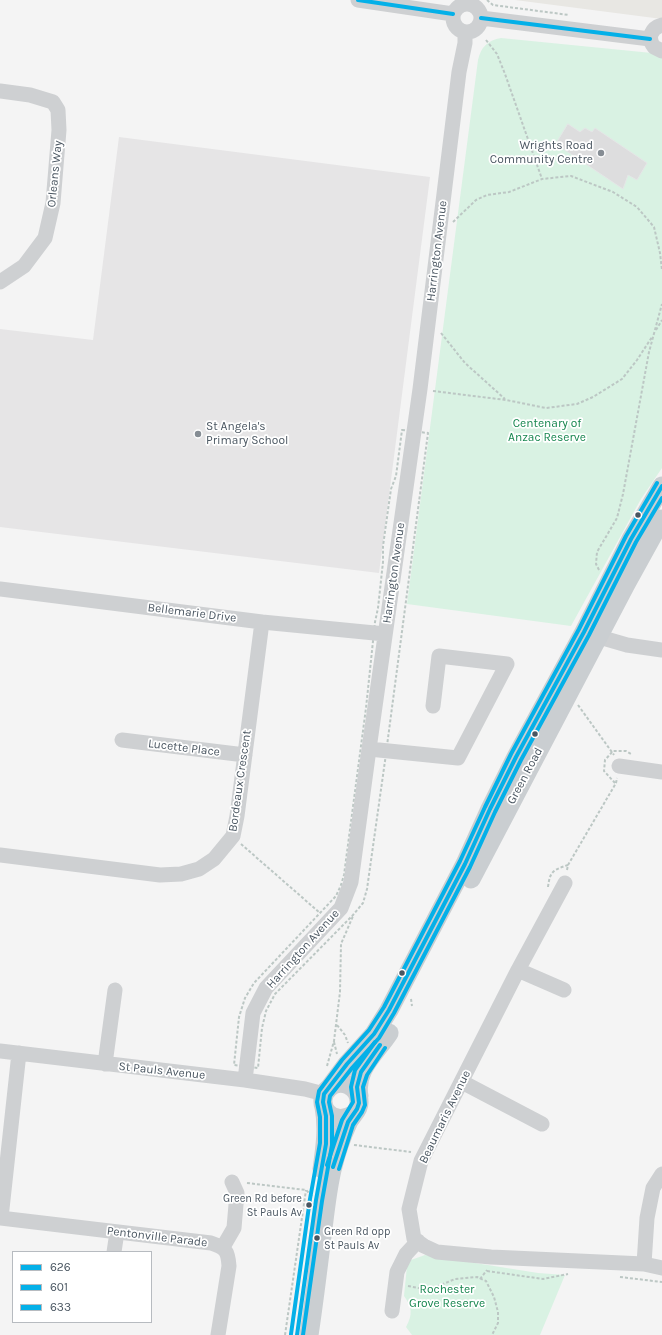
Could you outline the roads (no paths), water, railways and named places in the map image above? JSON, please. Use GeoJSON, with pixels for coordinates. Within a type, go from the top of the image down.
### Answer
{"type":"FeatureCollection","features":[{"type":"Feature","properties":{"kind":"main road","name":"Green Road"},"geometry":{"type":"LineString","coordinates":[[359,1096],[357,1087],[361,1072],[400,1015],[591,635],[631,539],[662,486]]}},
{"type":"Feature","properties":{"kind":"main road","name":"Green Road"},"geometry":{"type":"LineString","coordinates":[[326,1090],[374,1034],[389,1010],[465,864],[516,757],[662,519]]}},
{"type":"Feature","properties":{"kind":"main road"},"geometry":{"type":"LineString","coordinates":[[309,1335],[326,1203],[332,1171],[348,1122],[359,1103],[359,1096],[355,1090],[343,1083],[336,1084],[326,1090]]}},
{"type":"Feature","properties":{"kind":"main road"},"geometry":{"type":"LineString","coordinates":[[326,1090],[328,1113],[340,1119],[348,1118],[354,1114]]}},
{"type":"Feature","properties":{"kind":"main road"},"geometry":{"type":"LineString","coordinates":[[297,1335],[311,1195],[326,1144],[326,1090]]}},
{"type":"Feature","properties":{"kind":"street"},"geometry":{"type":"LineString","coordinates":[[358,0],[453,14]]}},
{"type":"Feature","properties":{"kind":"street"},"geometry":{"type":"LineString","coordinates":[[467,4],[476,8],[481,18],[475,30],[465,32],[461,31],[455,26],[453,14],[460,6],[467,4]]}},
{"type":"Feature","properties":{"kind":"street"},"geometry":{"type":"LineString","coordinates":[[481,18],[650,39]]}},
{"type":"Feature","properties":{"kind":"street"},"geometry":{"type":"LineString","coordinates":[[662,25],[654,28],[650,39],[654,47],[662,50]]}},
{"type":"Feature","properties":{"kind":"street","name":"Harrington Avenue"},"geometry":{"type":"LineString","coordinates":[[245,1080],[253,1013],[266,988],[341,908],[351,882],[420,390],[465,32]]}},
{"type":"Feature","properties":{"kind":"street","name":"Orleans Way"},"geometry":{"type":"LineString","coordinates":[[0,91],[30,95],[53,102],[58,110],[59,130],[53,203],[45,238],[24,266],[0,282]]}},
{"type":"Feature","properties":{"kind":"street","name":"Bellemarie Drive"},"geometry":{"type":"LineString","coordinates":[[0,589],[262,622],[385,634]]}},
{"type":"Feature","properties":{"kind":"street","name":"Bordeaux Crescent"},"geometry":{"type":"LineString","coordinates":[[0,855],[160,875],[181,874],[199,869],[214,859],[232,836],[238,816],[262,622]]}},
{"type":"Feature","properties":{"kind":"street"},"geometry":{"type":"LineString","coordinates":[[591,635],[627,645],[662,650]]}},
{"type":"Feature","properties":{"kind":"street"},"geometry":{"type":"LineString","coordinates":[[369,749],[458,758],[507,664],[440,656],[434,706]]}},
{"type":"Feature","properties":{"kind":"street","name":"Lucette Place"},"geometry":{"type":"LineString","coordinates":[[122,740],[245,755]]}},
{"type":"Feature","properties":{"kind":"street"},"geometry":{"type":"LineString","coordinates":[[620,766],[662,772]]}},
{"type":"Feature","properties":{"kind":"street","name":"Beaumaris Avenue"},"geometry":{"type":"LineString","coordinates":[[418,1242],[414,1239],[409,1208],[421,1161],[518,970],[565,883]]}},
{"type":"Feature","properties":{"kind":"street"},"geometry":{"type":"LineString","coordinates":[[518,970],[564,990]]}},
{"type":"Feature","properties":{"kind":"street"},"geometry":{"type":"LineString","coordinates":[[105,1064],[115,990]]}},
{"type":"Feature","properties":{"kind":"street","name":"St Pauls Avenue"},"geometry":{"type":"LineString","coordinates":[[0,1051],[245,1080],[305,1090],[326,1090]]}},
{"type":"Feature","properties":{"kind":"street"},"geometry":{"type":"LineString","coordinates":[[1,1218],[19,1054]]}},
{"type":"Feature","properties":{"kind":"street"},"geometry":{"type":"LineString","coordinates":[[462,1082],[542,1124]]}},
{"type":"Feature","properties":{"kind":"street"},"geometry":{"type":"LineString","coordinates":[[644,1264],[647,1218],[653,1188],[662,1174]]}},
{"type":"Feature","properties":{"kind":"street"},"geometry":{"type":"LineString","coordinates":[[223,1247],[234,1228],[238,1194],[232,1182]]}},
{"type":"Feature","properties":{"kind":"street","name":"Pentonville Parade"},"geometry":{"type":"LineString","coordinates":[[1,1218],[211,1243],[223,1247],[229,1256],[229,1266],[218,1335]]}},
{"type":"Feature","properties":{"kind":"street"},"geometry":{"type":"LineString","coordinates":[[114,1251],[117,1232]]}},
{"type":"Feature","properties":{"kind":"street"},"geometry":{"type":"LineString","coordinates":[[392,1311],[397,1272],[406,1254],[418,1242],[437,1252],[445,1253],[491,1257],[644,1264],[662,1268]]}},
{"type":"Feature","properties":{"kind":"place","name":"Wrights Road Community Centre"},"geometry":{"type":"Point","coordinates":[601,153]}},
{"type":"Feature","properties":{"kind":"place","name":"St Angela's Primary School"},"geometry":{"type":"Point","coordinates":[198,434]}},
{"type":"Feature","properties":{"kind":"place","name":"Green Rd before St Pauls Av"},"geometry":{"type":"Point","coordinates":[309,1205]}},
{"type":"Feature","properties":{"kind":"place","name":"Green Rd opp St Pauls Av"},"geometry":{"type":"Point","coordinates":[317,1238]}},
{"type":"Feature","properties":{"kind":"park label","name":"Centenary of Anzac Reserve"},"geometry":{"type":"Point","coordinates":[547,431]}},
{"type":"Feature","properties":{"kind":"park label","name":"Rochester Grove Reserve"},"geometry":{"type":"Point","coordinates":[447,1297]}}]}
